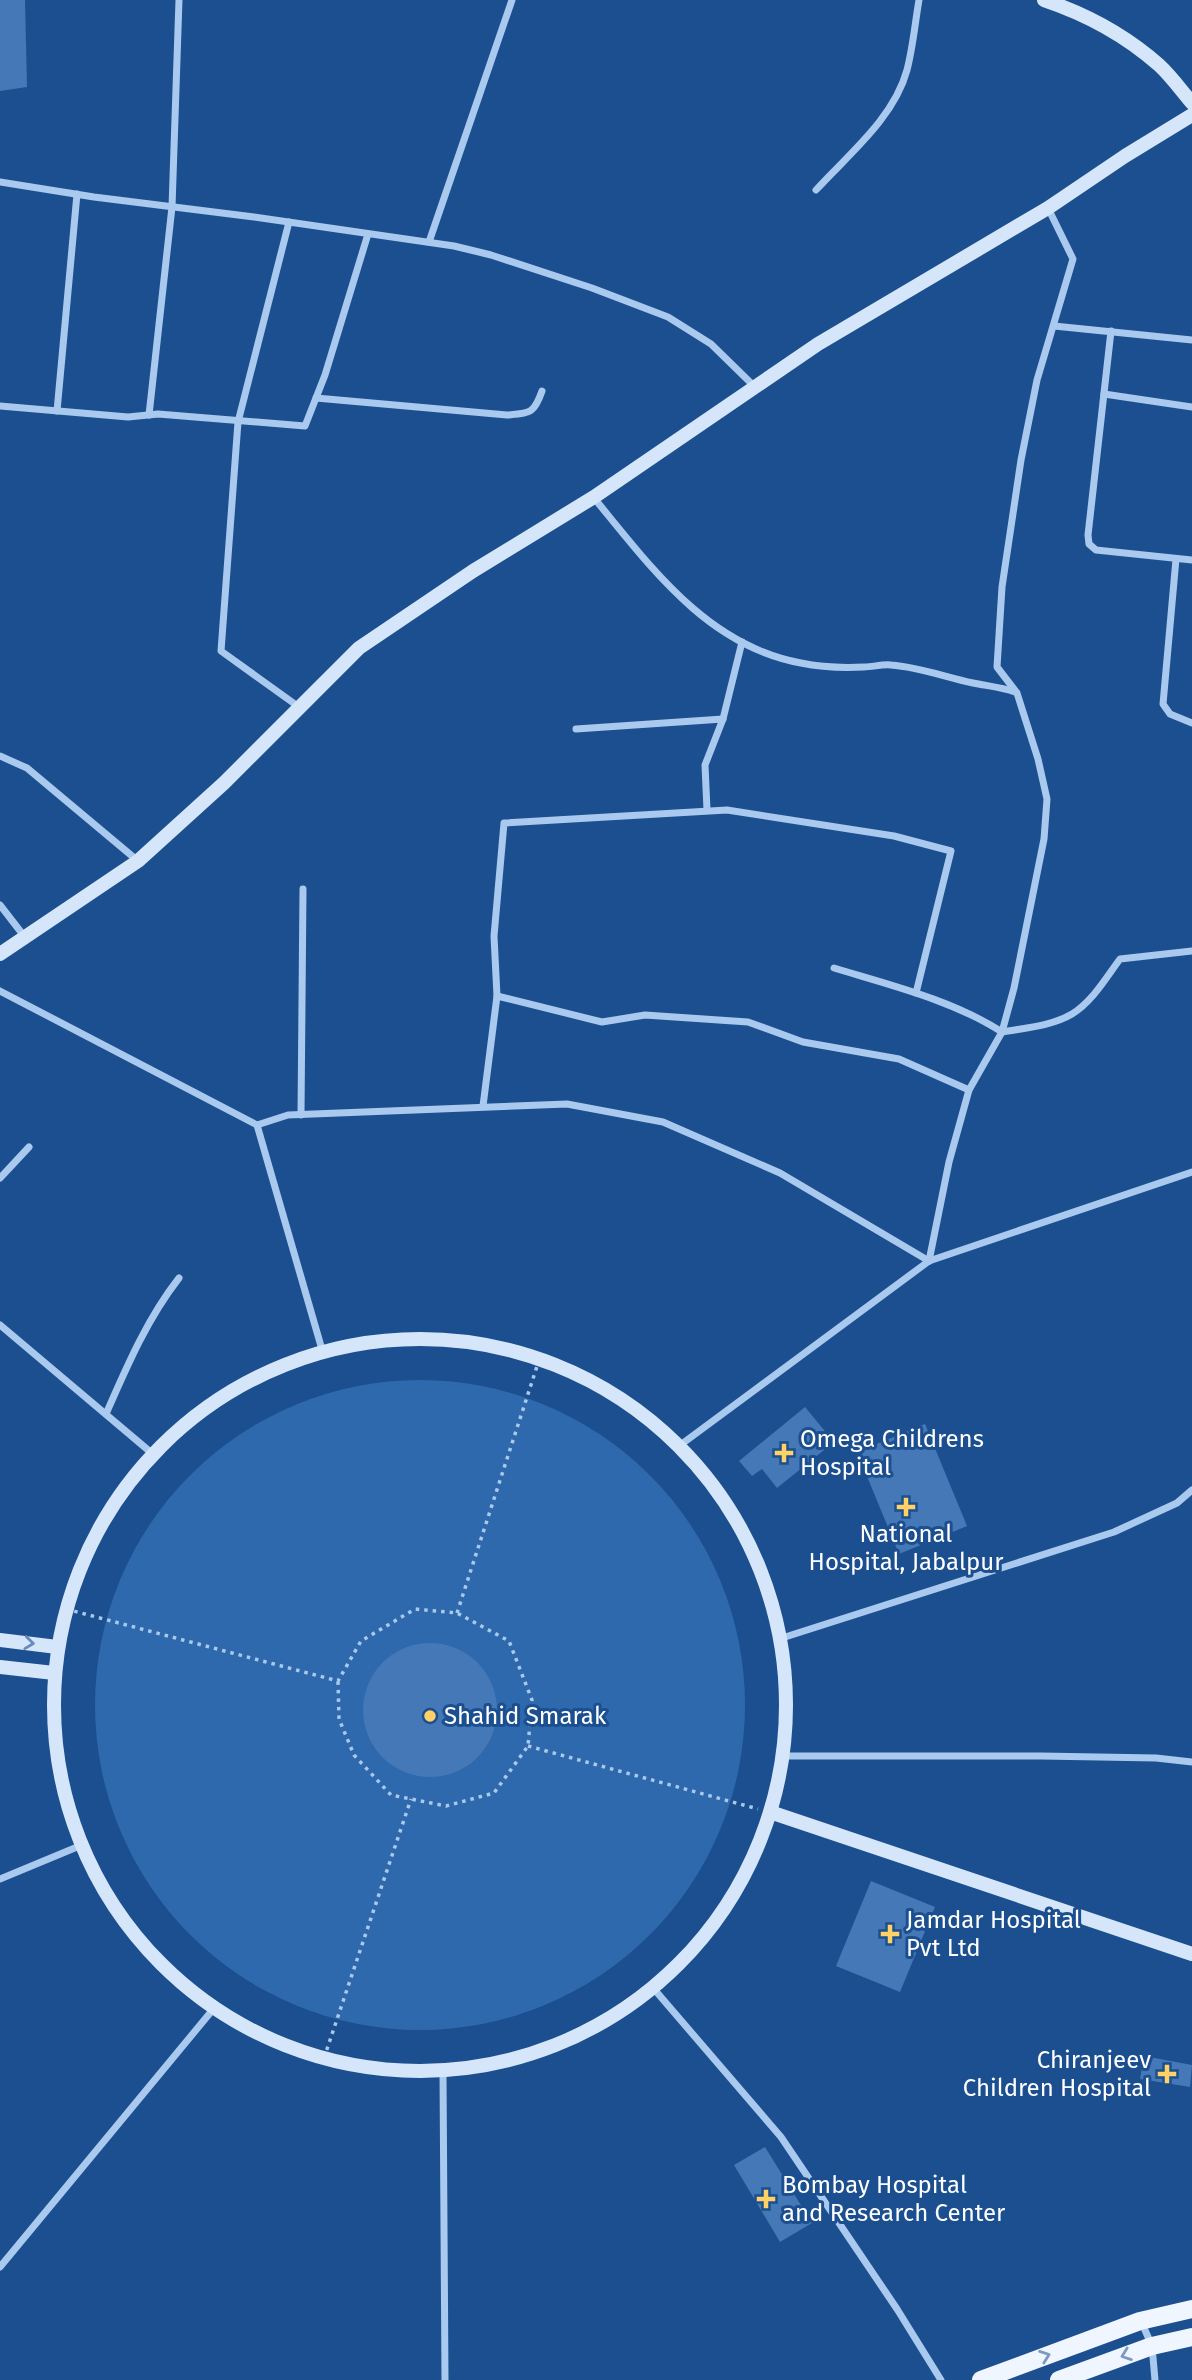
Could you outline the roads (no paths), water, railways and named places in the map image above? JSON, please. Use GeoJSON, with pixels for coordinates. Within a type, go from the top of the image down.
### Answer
{"type":"FeatureCollection","features":[{"type":"Feature","properties":{"kind":"main road"},"geometry":{"type":"LineString","coordinates":[[981,2380],[1140,2321],[1192,2309]]}},
{"type":"Feature","properties":{"kind":"main road"},"geometry":{"type":"LineString","coordinates":[[1059,2380],[1152,2346],[1192,2337]]}},
{"type":"Feature","properties":{"kind":"street"},"geometry":{"type":"LineString","coordinates":[[149,415],[172,207],[179,0]]}},
{"type":"Feature","properties":{"kind":"street"},"geometry":{"type":"LineString","coordinates":[[429,242],[512,0]]}},
{"type":"Feature","properties":{"kind":"street"},"geometry":{"type":"LineString","coordinates":[[816,190],[877,126],[896,98],[906,71],[919,0]]}},
{"type":"Feature","properties":{"kind":"street"},"geometry":{"type":"LineString","coordinates":[[1044,0],[1079,6],[1160,65],[1192,103]]}},
{"type":"Feature","properties":{"kind":"street"},"geometry":{"type":"LineString","coordinates":[[0,954],[138,861],[224,783],[359,648],[474,570],[594,497],[818,344],[1048,208],[1192,115]]}},
{"type":"Feature","properties":{"kind":"street"},"geometry":{"type":"LineString","coordinates":[[0,182],[429,242],[491,255],[592,288],[668,317],[711,344],[754,386]]}},
{"type":"Feature","properties":{"kind":"street"},"geometry":{"type":"LineString","coordinates":[[57,411],[78,194]]}},
{"type":"Feature","properties":{"kind":"street"},"geometry":{"type":"LineString","coordinates":[[929,1261],[949,1162],[969,1090],[1002,1032],[1014,988],[1044,839],[1047,799],[1038,759],[1017,693],[997,667],[1002,587],[1021,460],[1037,380],[1073,259],[1048,208]]}},
{"type":"Feature","properties":{"kind":"street"},"geometry":{"type":"LineString","coordinates":[[289,222],[238,422],[221,651],[300,707]]}},
{"type":"Feature","properties":{"kind":"street"},"geometry":{"type":"LineString","coordinates":[[0,406],[305,426],[368,234]]}},
{"type":"Feature","properties":{"kind":"street"},"geometry":{"type":"LineString","coordinates":[[1054,326],[1192,340]]}},
{"type":"Feature","properties":{"kind":"street"},"geometry":{"type":"LineString","coordinates":[[1111,331],[1089,544],[1096,550],[1192,560]]}},
{"type":"Feature","properties":{"kind":"street"},"geometry":{"type":"LineString","coordinates":[[316,398],[507,415],[529,413],[537,407],[542,391]]}},
{"type":"Feature","properties":{"kind":"street"},"geometry":{"type":"LineString","coordinates":[[1104,394],[1192,407]]}},
{"type":"Feature","properties":{"kind":"street"},"geometry":{"type":"LineString","coordinates":[[594,497],[678,598],[717,627],[751,647],[800,663],[865,667],[888,664],[923,669],[975,684],[997,685],[1017,693]]}},
{"type":"Feature","properties":{"kind":"street"},"geometry":{"type":"LineString","coordinates":[[1176,559],[1163,704],[1170,714],[1192,723]]}},
{"type":"Feature","properties":{"kind":"street"},"geometry":{"type":"LineString","coordinates":[[706,810],[705,765],[723,719],[742,642]]}},
{"type":"Feature","properties":{"kind":"street"},"geometry":{"type":"LineString","coordinates":[[576,729],[723,719]]}},
{"type":"Feature","properties":{"kind":"street"},"geometry":{"type":"LineString","coordinates":[[0,756],[27,768],[138,861]]}},
{"type":"Feature","properties":{"kind":"street"},"geometry":{"type":"LineString","coordinates":[[483,1106],[497,996],[494,936],[504,823],[727,810],[894,836],[951,850],[916,993]]}},
{"type":"Feature","properties":{"kind":"street"},"geometry":{"type":"LineString","coordinates":[[301,1115],[303,889]]}},
{"type":"Feature","properties":{"kind":"street"},"geometry":{"type":"LineString","coordinates":[[0,905],[24,936]]}},
{"type":"Feature","properties":{"kind":"street"},"geometry":{"type":"LineString","coordinates":[[834,968],[916,993],[986,1021],[1002,1032],[1037,1026],[1072,1014],[1090,999],[1120,959],[1192,951]]}},
{"type":"Feature","properties":{"kind":"street"},"geometry":{"type":"LineString","coordinates":[[0,991],[257,1125],[288,1115],[567,1104],[663,1122],[780,1173],[929,1261]]}},
{"type":"Feature","properties":{"kind":"street"},"geometry":{"type":"LineString","coordinates":[[497,996],[602,1022],[645,1015],[748,1022],[803,1042],[899,1059],[969,1090]]}},
{"type":"Feature","properties":{"kind":"street"},"geometry":{"type":"LineString","coordinates":[[257,1125],[323,1353]]}},
{"type":"Feature","properties":{"kind":"street"},"geometry":{"type":"LineString","coordinates":[[0,1178],[29,1147]]}},
{"type":"Feature","properties":{"kind":"street"},"geometry":{"type":"LineString","coordinates":[[679,1446],[929,1261],[1192,1172]]}},
{"type":"Feature","properties":{"kind":"street"},"geometry":{"type":"LineString","coordinates":[[106,1414],[141,1335],[161,1301],[179,1278]]}},
{"type":"Feature","properties":{"kind":"street"},"geometry":{"type":"LineString","coordinates":[[0,1325],[154,1455]]}},
{"type":"Feature","properties":{"kind":"street"},"geometry":{"type":"LineString","coordinates":[[447,1338],[540,1357],[624,1398],[696,1460],[750,1538],[781,1626],[789,1720],[773,1813],[745,1879],[705,1939],[654,1989],[555,2047],[443,2071],[337,2063],[237,2024],[153,1959],[92,1873],[57,1773],[54,1673],[57,1647],[74,1576],[118,1492],[183,1423],[262,1372],[323,1353],[352,1343],[447,1338]]}},
{"type":"Feature","properties":{"kind":"street"},"geometry":{"type":"LineString","coordinates":[[782,1639],[1114,1532],[1177,1503],[1192,1490]]}},
{"type":"Feature","properties":{"kind":"street"},"geometry":{"type":"LineString","coordinates":[[0,1640],[57,1647]]}},
{"type":"Feature","properties":{"kind":"street"},"geometry":{"type":"LineString","coordinates":[[0,1667],[54,1673]]}},
{"type":"Feature","properties":{"kind":"street"},"geometry":{"type":"LineString","coordinates":[[783,1756],[1054,1756],[1156,1758],[1192,1762]]}},
{"type":"Feature","properties":{"kind":"street"},"geometry":{"type":"LineString","coordinates":[[773,1813],[1192,1954]]}},
{"type":"Feature","properties":{"kind":"street"},"geometry":{"type":"LineString","coordinates":[[0,1879],[82,1845]]}},
{"type":"Feature","properties":{"kind":"street"},"geometry":{"type":"LineString","coordinates":[[654,1989],[781,2137],[897,2309],[941,2380]]}},
{"type":"Feature","properties":{"kind":"street"},"geometry":{"type":"LineString","coordinates":[[0,2267],[215,2007]]}},
{"type":"Feature","properties":{"kind":"street"},"geometry":{"type":"LineString","coordinates":[[443,2071],[445,2380]]}},
{"type":"Feature","properties":{"kind":"street"},"geometry":{"type":"LineString","coordinates":[[1140,2321],[1152,2346],[1156,2380]]}},
{"type":"Feature","properties":{"kind":"place","name":"Omega Childrens Hospital"},"geometry":{"type":"Point","coordinates":[784,1453]}},
{"type":"Feature","properties":{"kind":"place","name":"National Hospital, Jabalpur"},"geometry":{"type":"Point","coordinates":[906,1507]}},
{"type":"Feature","properties":{"kind":"place","name":"Shahid Smarak"},"geometry":{"type":"Point","coordinates":[430,1716]}},
{"type":"Feature","properties":{"kind":"place","name":"Jamdar Hospital Pvt Ltd"},"geometry":{"type":"Point","coordinates":[890,1934]}},
{"type":"Feature","properties":{"kind":"place","name":"Chiranjeev Children Hospital"},"geometry":{"type":"Point","coordinates":[1167,2074]}},
{"type":"Feature","properties":{"kind":"place","name":"Bombay Hospital and Research Center"},"geometry":{"type":"Point","coordinates":[766,2199]}}]}
